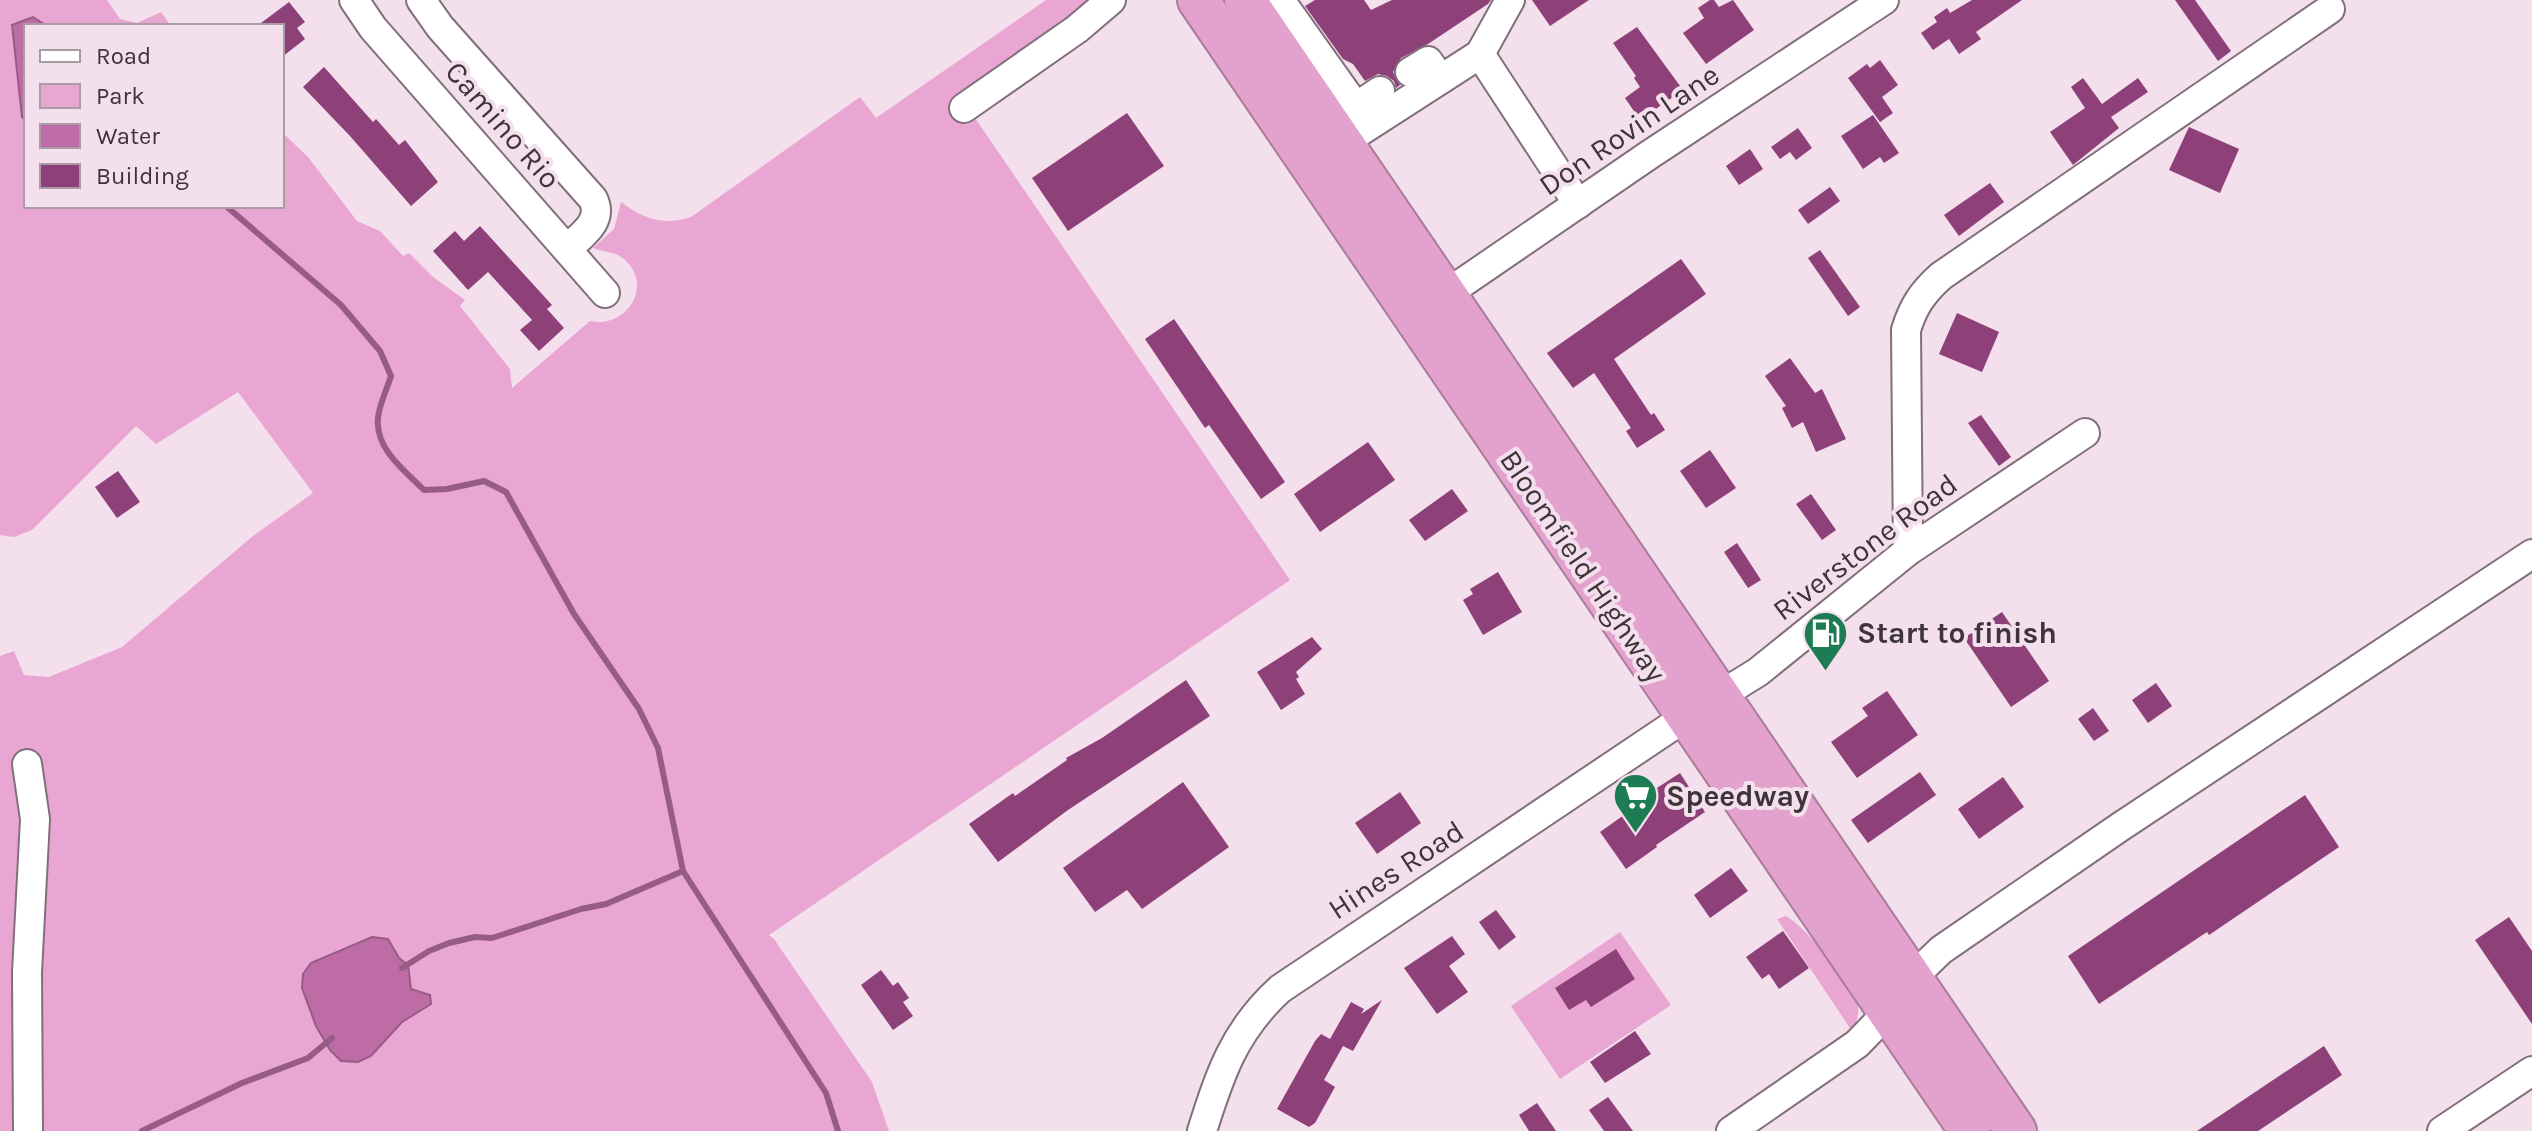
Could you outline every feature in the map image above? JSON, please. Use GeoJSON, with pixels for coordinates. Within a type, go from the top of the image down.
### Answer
{"type":"FeatureCollection","features":[{"type":"Feature","properties":{"kind":"highway","name":"Bloomfield Highway"},"geometry":{"type":"LineString","coordinates":[[1198,0],[1344,135],[1412,317],[1703,707]]}},
{"type":"Feature","properties":{"kind":"highway","name":"Bloomfield Highway"},"geometry":{"type":"LineString","coordinates":[[1261,3],[1703,707],[1900,995],[2016,1131]]}},
{"type":"Feature","properties":{"kind":"highway","name":"Bloomfield Highway"},"geometry":{"type":"LineString","coordinates":[[1900,995],[1970,1131]]}},
{"type":"Feature","properties":{"kind":"street","name":"Camino Rio"},"geometry":{"type":"LineString","coordinates":[[354,0],[373,28],[605,293]]}},
{"type":"Feature","properties":{"kind":"street"},"geometry":{"type":"LineString","coordinates":[[421,0],[440,27],[593,199],[597,209],[594,221],[567,249]]}},
{"type":"Feature","properties":{"kind":"street"},"geometry":{"type":"LineString","coordinates":[[964,108],[1077,29],[1111,0]]}},
{"type":"Feature","properties":{"kind":"street"},"geometry":{"type":"LineString","coordinates":[[1344,135],[1480,54],[1510,0]]}},
{"type":"Feature","properties":{"kind":"street","name":"Don Rovin Lane"},"geometry":{"type":"LineString","coordinates":[[1412,317],[1884,0]]}},
{"type":"Feature","properties":{"kind":"street"},"geometry":{"type":"LineString","coordinates":[[1908,551],[1906,330],[1913,307],[1926,290],[1941,276],[2330,9]]}},
{"type":"Feature","properties":{"kind":"street"},"geometry":{"type":"LineString","coordinates":[[1480,54],[1578,204]]}},
{"type":"Feature","properties":{"kind":"street"},"geometry":{"type":"LineString","coordinates":[[1410,72],[1428,61],[1441,79]]}},
{"type":"Feature","properties":{"kind":"street"},"geometry":{"type":"LineString","coordinates":[[1344,135],[1380,91]]}},
{"type":"Feature","properties":{"kind":"street","name":"Riverstone Road"},"geometry":{"type":"LineString","coordinates":[[1703,707],[1758,672],[1908,551],[2085,433]]}},
{"type":"Feature","properties":{"kind":"street"},"geometry":{"type":"LineString","coordinates":[[1731,1131],[1857,1044],[1941,950],[2120,827],[2532,554]]}},
{"type":"Feature","properties":{"kind":"street","name":"Hines Road"},"geometry":{"type":"LineString","coordinates":[[1202,1131],[1219,1077],[1235,1041],[1251,1018],[1280,989],[1703,707]]}},
{"type":"Feature","properties":{"kind":"street"},"geometry":{"type":"LineString","coordinates":[[27,764],[35,819],[27,972],[28,1131]]}},
{"type":"Feature","properties":{"kind":"street"},"geometry":{"type":"LineString","coordinates":[[2442,1131],[2532,1071]]}},
{"type":"Feature","properties":{"kind":"green space"},"geometry":{"type":"Polygon","coordinates":[[[0,0],[107,0],[120,19],[137,23],[161,12],[170,24],[44,24],[33,17],[12,25],[24,119],[24,208],[284,208],[284,134],[308,157],[357,221],[380,231],[403,256],[409,253],[433,277],[465,300],[460,306],[510,369],[512,388],[590,321],[614,319],[631,305],[637,284],[627,262],[620,256],[593,248],[614,229],[621,202],[638,213],[663,221],[691,217],[860,97],[876,118],[1046,0],[1095,0],[973,115],[1290,580],[769,935],[872,1082],[889,1131],[0,1131],[0,656],[14,651],[24,675],[49,677],[122,647],[253,536],[313,493],[238,392],[156,444],[136,426],[32,530],[14,537],[0,535],[0,0]]]}},
{"type":"Feature","properties":{"kind":"green space"},"geometry":{"type":"Polygon","coordinates":[[[1786,916],[1816,943],[1855,997],[1858,1013],[1852,1031],[1777,919],[1786,916]]]}},
{"type":"Feature","properties":{"kind":"green space"},"geometry":{"type":"Polygon","coordinates":[[[1620,932],[1671,1005],[1560,1079],[1511,1006],[1620,932]]]}},
{"type":"Feature","properties":{"kind":"water"},"geometry":{"type":"Polygon","coordinates":[[[33,17],[44,24],[24,24],[24,119],[22,117],[12,25],[33,17]]]}},
{"type":"Feature","properties":{"kind":"water"},"geometry":{"type":"Polygon","coordinates":[[[372,937],[388,939],[399,958],[408,965],[411,989],[430,995],[431,1004],[402,1022],[371,1056],[358,1062],[341,1061],[330,1050],[316,1026],[302,988],[303,974],[311,963],[372,937]]]}},
{"type":"Feature","properties":{"kind":"building"},"geometry":{"type":"Polygon","coordinates":[[[1315,0],[1364,0],[1371,10],[1392,0],[1491,0],[1428,44],[1401,58],[1393,72],[1400,85],[1396,88],[1394,81],[1387,76],[1378,74],[1365,81],[1353,64],[1343,59],[1305,6],[1315,0]]]}},
{"type":"Feature","properties":{"kind":"building"},"geometry":{"type":"Polygon","coordinates":[[[1532,0],[1589,0],[1550,26],[1532,0]]]}},
{"type":"Feature","properties":{"kind":"building"},"geometry":{"type":"Polygon","coordinates":[[[1714,0],[1719,7],[1733,0],[1754,30],[1706,64],[1683,33],[1704,18],[1698,8],[1714,0]]]}},
{"type":"Feature","properties":{"kind":"building"},"geometry":{"type":"Polygon","coordinates":[[[1972,0],[2022,0],[1976,32],[1981,39],[1959,54],[1949,39],[1933,50],[1921,33],[1937,22],[1934,17],[1947,8],[1950,13],[1972,0]]]}},
{"type":"Feature","properties":{"kind":"building"},"geometry":{"type":"Polygon","coordinates":[[[2175,0],[2195,0],[2231,51],[2218,61],[2175,0]]]}},
{"type":"Feature","properties":{"kind":"building"},"geometry":{"type":"Polygon","coordinates":[[[289,2],[305,22],[297,28],[305,39],[284,55],[284,24],[260,24],[289,2]]]}},
{"type":"Feature","properties":{"kind":"building"},"geometry":{"type":"Polygon","coordinates":[[[1637,27],[1683,90],[1640,120],[1625,98],[1640,87],[1613,43],[1637,27]]]}},
{"type":"Feature","properties":{"kind":"building"},"geometry":{"type":"Polygon","coordinates":[[[1880,60],[1898,85],[1882,97],[1893,113],[1880,122],[1848,78],[1867,64],[1870,68],[1880,60]]]}},
{"type":"Feature","properties":{"kind":"building"},"geometry":{"type":"Polygon","coordinates":[[[324,67],[373,122],[376,119],[399,145],[405,140],[438,182],[411,206],[303,87],[324,67]]]}},
{"type":"Feature","properties":{"kind":"building"},"geometry":{"type":"Polygon","coordinates":[[[2083,78],[2102,104],[2138,78],[2148,92],[2111,117],[2119,128],[2073,165],[2050,132],[2085,108],[2071,87],[2083,78]]]}},
{"type":"Feature","properties":{"kind":"building"},"geometry":{"type":"Polygon","coordinates":[[[1127,113],[1164,166],[1068,231],[1032,178],[1127,113]]]}},
{"type":"Feature","properties":{"kind":"building"},"geometry":{"type":"Polygon","coordinates":[[[1873,115],[1899,153],[1884,163],[1880,157],[1863,169],[1841,136],[1873,115]]]}},
{"type":"Feature","properties":{"kind":"building"},"geometry":{"type":"Polygon","coordinates":[[[2189,127],[2239,149],[2220,193],[2169,170],[2189,127]]]}},
{"type":"Feature","properties":{"kind":"building"},"geometry":{"type":"Polygon","coordinates":[[[1798,128],[1812,148],[1796,160],[1790,152],[1780,159],[1771,147],[1798,128]]]}},
{"type":"Feature","properties":{"kind":"building"},"geometry":{"type":"Polygon","coordinates":[[[1750,149],[1763,169],[1739,185],[1726,166],[1750,149]]]}},
{"type":"Feature","properties":{"kind":"building"},"geometry":{"type":"Polygon","coordinates":[[[1990,183],[2004,202],[1959,236],[1944,215],[1990,183]]]}},
{"type":"Feature","properties":{"kind":"building"},"geometry":{"type":"Polygon","coordinates":[[[1830,187],[1840,201],[1808,224],[1798,210],[1830,187]]]}},
{"type":"Feature","properties":{"kind":"building"},"geometry":{"type":"Polygon","coordinates":[[[480,226],[552,305],[547,309],[564,328],[539,351],[520,330],[532,320],[488,272],[468,290],[433,251],[455,231],[464,241],[480,226]]]}},
{"type":"Feature","properties":{"kind":"building"},"geometry":{"type":"Polygon","coordinates":[[[1820,250],[1860,307],[1848,316],[1808,258],[1820,250]]]}},
{"type":"Feature","properties":{"kind":"building"},"geometry":{"type":"Polygon","coordinates":[[[1681,259],[1706,294],[1614,359],[1651,415],[1654,413],[1665,430],[1637,448],[1626,431],[1631,428],[1594,373],[1573,388],[1547,353],[1681,259]]]}},
{"type":"Feature","properties":{"kind":"building"},"geometry":{"type":"Polygon","coordinates":[[[1957,313],[1999,332],[1982,372],[1939,354],[1957,313]]]}},
{"type":"Feature","properties":{"kind":"building"},"geometry":{"type":"Polygon","coordinates":[[[1174,319],[1285,482],[1261,499],[1209,425],[1205,428],[1145,339],[1174,319]]]}},
{"type":"Feature","properties":{"kind":"building"},"geometry":{"type":"Polygon","coordinates":[[[1790,358],[1815,393],[1822,389],[1846,439],[1816,452],[1803,422],[1792,428],[1782,408],[1786,406],[1765,376],[1790,358]]]}},
{"type":"Feature","properties":{"kind":"building"},"geometry":{"type":"Polygon","coordinates":[[[1981,415],[2011,457],[1999,466],[1968,423],[1981,415]]]}},
{"type":"Feature","properties":{"kind":"building"},"geometry":{"type":"Polygon","coordinates":[[[1368,442],[1395,480],[1320,532],[1294,494],[1368,442]]]}},
{"type":"Feature","properties":{"kind":"building"},"geometry":{"type":"Polygon","coordinates":[[[1710,450],[1736,488],[1706,508],[1680,471],[1710,450]]]}},
{"type":"Feature","properties":{"kind":"building"},"geometry":{"type":"Polygon","coordinates":[[[118,471],[140,502],[117,518],[95,487],[118,471]]]}},
{"type":"Feature","properties":{"kind":"building"},"geometry":{"type":"Polygon","coordinates":[[[1452,489],[1468,511],[1425,541],[1409,520],[1452,489]]]}},
{"type":"Feature","properties":{"kind":"building"},"geometry":{"type":"Polygon","coordinates":[[[1811,494],[1836,530],[1822,540],[1796,504],[1811,494]]]}},
{"type":"Feature","properties":{"kind":"building"},"geometry":{"type":"Polygon","coordinates":[[[1737,543],[1761,580],[1748,588],[1724,552],[1737,543]]]}},
{"type":"Feature","properties":{"kind":"building"},"geometry":{"type":"Polygon","coordinates":[[[1498,572],[1522,612],[1483,635],[1463,600],[1473,594],[1470,589],[1498,572]]]}},
{"type":"Feature","properties":{"kind":"building"},"geometry":{"type":"Polygon","coordinates":[[[2002,612],[2049,681],[2011,707],[1964,638],[2002,612]]]}},
{"type":"Feature","properties":{"kind":"building"},"geometry":{"type":"Polygon","coordinates":[[[1312,637],[1322,649],[1296,672],[1299,677],[1296,679],[1305,694],[1281,710],[1257,672],[1312,637]]]}},
{"type":"Feature","properties":{"kind":"building"},"geometry":{"type":"Polygon","coordinates":[[[1186,680],[1210,716],[1068,810],[998,862],[969,824],[1186,680]]]}},
{"type":"Feature","properties":{"kind":"building"},"geometry":{"type":"Polygon","coordinates":[[[2156,683],[2172,706],[2148,723],[2132,700],[2156,683]]]}},
{"type":"Feature","properties":{"kind":"building"},"geometry":{"type":"Polygon","coordinates":[[[1887,691],[1918,735],[1857,778],[1831,742],[1868,716],[1862,708],[1887,691]]]}},
{"type":"Feature","properties":{"kind":"building"},"geometry":{"type":"Polygon","coordinates":[[[2093,708],[2109,731],[2094,741],[2078,719],[2093,708]]]}},
{"type":"Feature","properties":{"kind":"building"},"geometry":{"type":"Polygon","coordinates":[[[1920,772],[1936,795],[1868,843],[1851,820],[1920,772]]]}},
{"type":"Feature","properties":{"kind":"building"},"geometry":{"type":"Polygon","coordinates":[[[1680,773],[1705,812],[1626,869],[1600,832],[1645,800],[1643,797],[1680,773]]]}},
{"type":"Feature","properties":{"kind":"building"},"geometry":{"type":"Polygon","coordinates":[[[2003,777],[2024,807],[1979,839],[1958,809],[2003,777]]]}},
{"type":"Feature","properties":{"kind":"building"},"geometry":{"type":"Polygon","coordinates":[[[1183,782],[1229,847],[1142,909],[1127,890],[1095,912],[1063,868],[1183,782]]]}},
{"type":"Feature","properties":{"kind":"building"},"geometry":{"type":"Polygon","coordinates":[[[1400,792],[1421,823],[1377,854],[1355,823],[1400,792]]]}},
{"type":"Feature","properties":{"kind":"building"},"geometry":{"type":"Polygon","coordinates":[[[2305,795],[2339,847],[2209,935],[2207,932],[2099,1004],[2068,956],[2305,795]]]}},
{"type":"Feature","properties":{"kind":"building"},"geometry":{"type":"Polygon","coordinates":[[[1731,868],[1748,891],[1710,918],[1694,895],[1731,868]]]}},
{"type":"Feature","properties":{"kind":"building"},"geometry":{"type":"Polygon","coordinates":[[[1496,910],[1516,937],[1499,950],[1479,922],[1496,910]]]}},
{"type":"Feature","properties":{"kind":"building"},"geometry":{"type":"Polygon","coordinates":[[[2509,917],[2532,951],[2532,1024],[2475,940],[2509,917]]]}},
{"type":"Feature","properties":{"kind":"building"},"geometry":{"type":"Polygon","coordinates":[[[1783,931],[1809,968],[1779,989],[1769,974],[1762,979],[1746,957],[1783,931]]]}},
{"type":"Feature","properties":{"kind":"building"},"geometry":{"type":"Polygon","coordinates":[[[1452,936],[1465,954],[1449,966],[1468,992],[1437,1014],[1404,968],[1452,936]]]}},
{"type":"Feature","properties":{"kind":"building"},"geometry":{"type":"Polygon","coordinates":[[[1616,949],[1635,979],[1591,1007],[1586,1000],[1569,1010],[1555,988],[1616,949]]]}},
{"type":"Feature","properties":{"kind":"building"},"geometry":{"type":"Polygon","coordinates":[[[881,970],[893,986],[898,982],[909,998],[903,1002],[913,1016],[893,1030],[861,985],[881,970]]]}},
{"type":"Feature","properties":{"kind":"building"},"geometry":{"type":"Polygon","coordinates":[[[1382,1000],[1353,1051],[1343,1046],[1324,1080],[1335,1087],[1315,1123],[1309,1127],[1277,1109],[1315,1041],[1321,1034],[1330,1039],[1351,1002],[1364,1009],[1361,1014],[1382,1000]]]}},
{"type":"Feature","properties":{"kind":"building"},"geometry":{"type":"Polygon","coordinates":[[[1635,1031],[1651,1054],[1605,1083],[1590,1062],[1635,1031]]]}},
{"type":"Feature","properties":{"kind":"building"},"geometry":{"type":"Polygon","coordinates":[[[2324,1046],[2342,1075],[2258,1131],[2197,1131],[2324,1046]]]}},
{"type":"Feature","properties":{"kind":"building"},"geometry":{"type":"Polygon","coordinates":[[[1608,1097],[1633,1131],[1604,1131],[1589,1110],[1608,1097]]]}},
{"type":"Feature","properties":{"kind":"building"},"geometry":{"type":"Polygon","coordinates":[[[1537,1103],[1556,1131],[1529,1131],[1519,1115],[1537,1103]]]}},
{"type":"Feature","properties":{"kind":"waterway"},"geometry":{"type":"LineString","coordinates":[[228,208],[341,305],[380,351],[391,376],[380,408],[378,429],[386,449],[400,467],[424,490],[447,489],[484,481],[506,492],[574,614],[639,709],[658,748],[683,871],[826,1093],[838,1131]]}},
{"type":"Feature","properties":{"kind":"waterway"},"geometry":{"type":"LineString","coordinates":[[402,968],[449,943],[475,937],[492,938],[606,904],[683,871]]}},
{"type":"Feature","properties":{"kind":"waterway"},"geometry":{"type":"LineString","coordinates":[[142,1131],[242,1083],[308,1058],[332,1038]]}},
{"type":"Feature","properties":{"kind":"place","name":"Start to finish"},"geometry":{"type":"Point","coordinates":[1826,672]}},
{"type":"Feature","properties":{"kind":"place","name":"Speedway"},"geometry":{"type":"Point","coordinates":[1635,835]}}]}
